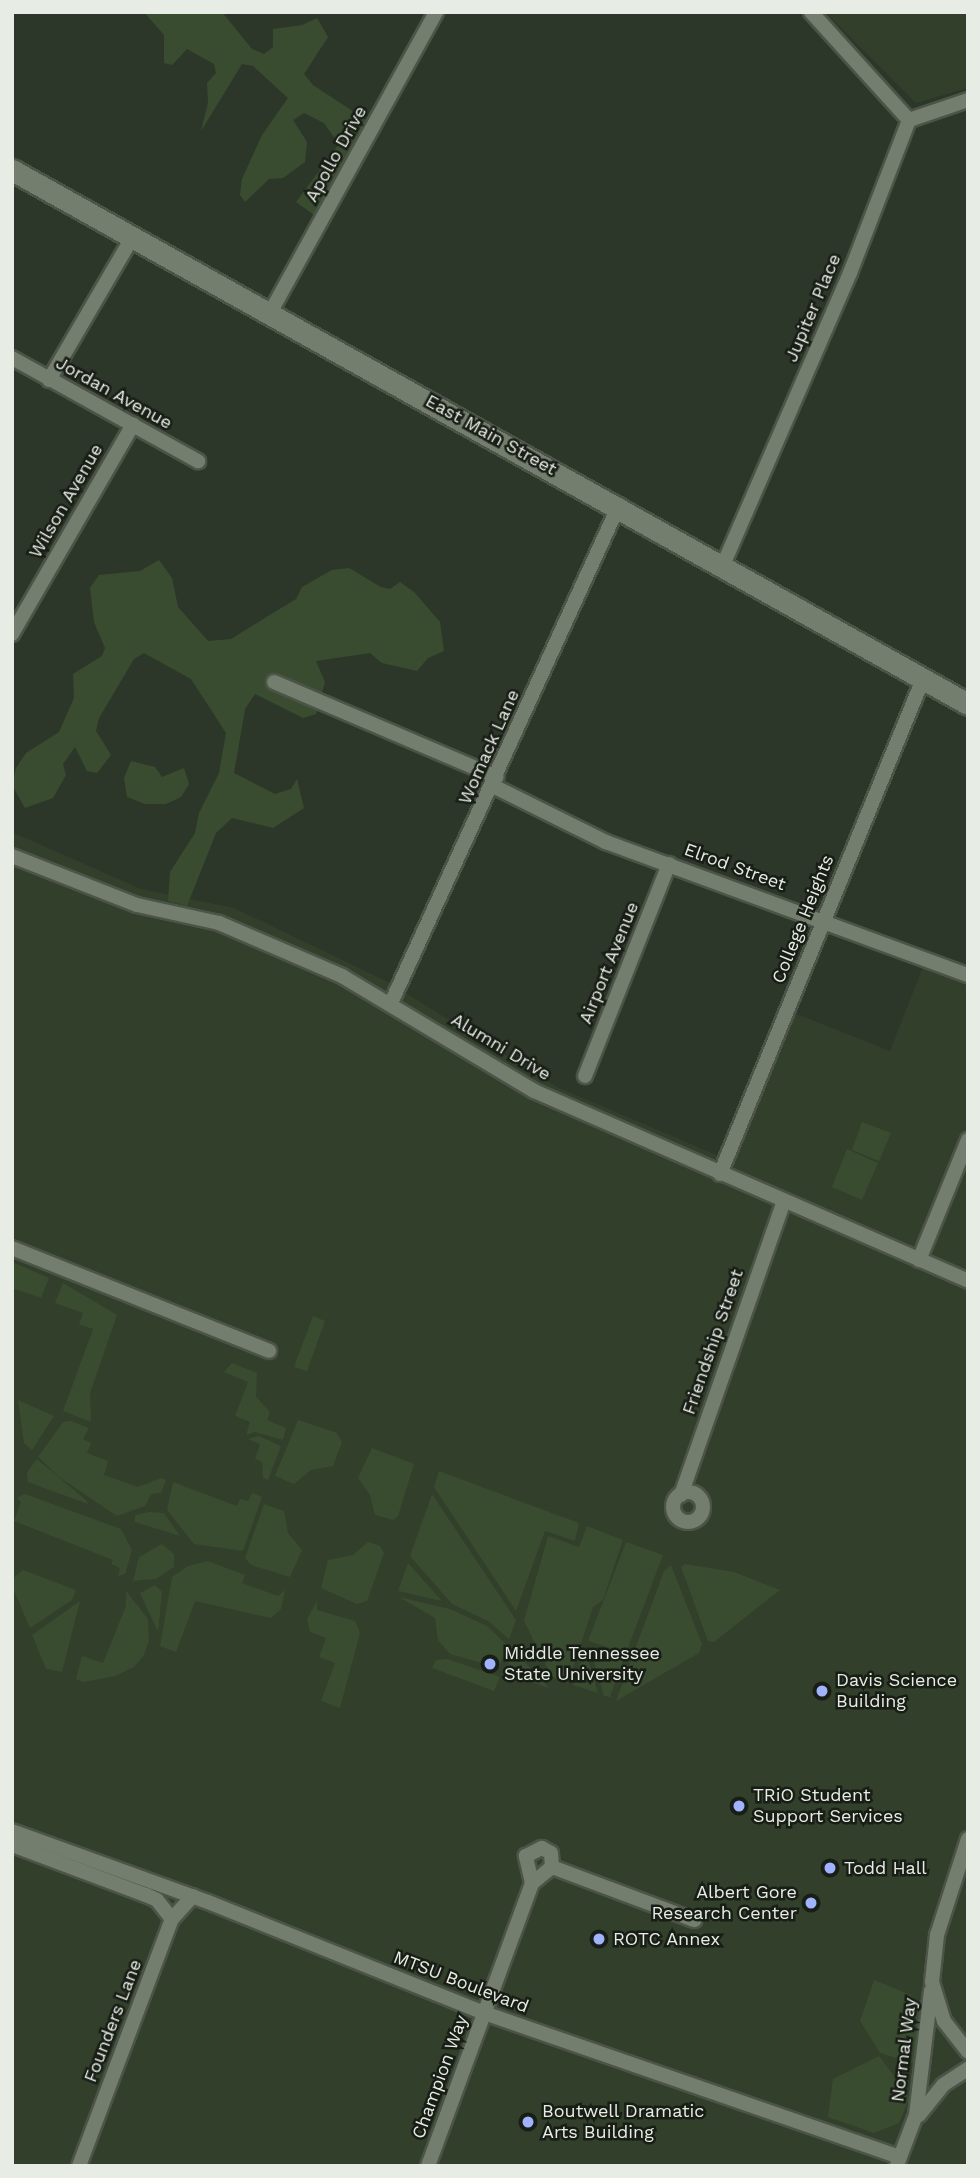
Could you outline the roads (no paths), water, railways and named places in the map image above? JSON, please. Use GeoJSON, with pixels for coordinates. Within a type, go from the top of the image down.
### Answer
{"type":"FeatureCollection","features":[{"type":"Feature","properties":{"kind":"street","name":"Apollo Drive"},"geometry":{"type":"LineString","coordinates":[[270,313],[436,12]]}},
{"type":"Feature","properties":{"kind":"street"},"geometry":{"type":"LineString","coordinates":[[811,12],[909,120],[968,100]]}},
{"type":"Feature","properties":{"kind":"street","name":"Jupiter Place"},"geometry":{"type":"LineString","coordinates":[[723,565],[850,273],[909,120]]}},
{"type":"Feature","properties":{"kind":"street","name":"East Main Street"},"geometry":{"type":"LineString","coordinates":[[12,170],[619,505],[968,704]]}},
{"type":"Feature","properties":{"kind":"street"},"geometry":{"type":"LineString","coordinates":[[49,380],[132,238]]}},
{"type":"Feature","properties":{"kind":"street","name":"Jordan Avenue"},"geometry":{"type":"LineString","coordinates":[[12,358],[198,461]]}},
{"type":"Feature","properties":{"kind":"street","name":"Wilson Avenue"},"geometry":{"type":"LineString","coordinates":[[12,634],[133,424]]}},
{"type":"Feature","properties":{"kind":"street","name":"Womack Lane"},"geometry":{"type":"LineString","coordinates":[[391,1003],[496,782],[619,505]]}},
{"type":"Feature","properties":{"kind":"street","name":"College Heights"},"geometry":{"type":"LineString","coordinates":[[720,1174],[822,919],[923,679]]}},
{"type":"Feature","properties":{"kind":"street","name":"Elrod Street"},"geometry":{"type":"LineString","coordinates":[[274,682],[496,782],[606,842],[822,919],[968,975]]}},
{"type":"Feature","properties":{"kind":"street","name":"Alumni Drive"},"geometry":{"type":"LineString","coordinates":[[12,856],[137,905],[219,923],[342,976],[534,1091],[783,1203],[968,1281]]}},
{"type":"Feature","properties":{"kind":"street","name":"Airport Avenue"},"geometry":{"type":"LineString","coordinates":[[585,1076],[669,864]]}},
{"type":"Feature","properties":{"kind":"street"},"geometry":{"type":"LineString","coordinates":[[919,1260],[968,1140]]}},
{"type":"Feature","properties":{"kind":"street","name":"Friendship Street"},"geometry":{"type":"LineString","coordinates":[[681,1495],[783,1203]]}},
{"type":"Feature","properties":{"kind":"street"},"geometry":{"type":"LineString","coordinates":[[12,1248],[269,1351]]}},
{"type":"Feature","properties":{"kind":"street","name":"MTSU Boulevard"},"geometry":{"type":"LineString","coordinates":[[12,1831],[193,1896],[484,2013],[898,2162]]}},
{"type":"Feature","properties":{"kind":"street","name":"Normal Way"},"geometry":{"type":"LineString","coordinates":[[898,2162],[914,2122],[937,1935],[968,1839]]}},
{"type":"Feature","properties":{"kind":"street"},"geometry":{"type":"LineString","coordinates":[[12,1845],[157,1900],[172,1919]]}},
{"type":"Feature","properties":{"kind":"street"},"geometry":{"type":"LineString","coordinates":[[547,1850],[552,1867],[532,1883],[525,1860],[529,1852],[547,1850]]}},
{"type":"Feature","properties":{"kind":"street"},"geometry":{"type":"LineString","coordinates":[[552,1867],[694,1920]]}},
{"type":"Feature","properties":{"kind":"street","name":"Champion Way"},"geometry":{"type":"LineString","coordinates":[[428,2166],[532,1883]]}},
{"type":"Feature","properties":{"kind":"street","name":"Founders Lane"},"geometry":{"type":"LineString","coordinates":[[79,2166],[172,1919],[193,1896]]}},
{"type":"Feature","properties":{"kind":"street"},"geometry":{"type":"LineString","coordinates":[[932,1982],[944,2021],[968,2052]]}},
{"type":"Feature","properties":{"kind":"street","name":"Normal Way"},"geometry":{"type":"LineString","coordinates":[[914,2122],[943,2085],[968,2069]]}},
{"type":"Feature","properties":{"kind":"place","name":"Middle Tennessee State University"},"geometry":{"type":"Point","coordinates":[490,1664]}},
{"type":"Feature","properties":{"kind":"place","name":"Davis Science Building"},"geometry":{"type":"Point","coordinates":[822,1691]}},
{"type":"Feature","properties":{"kind":"place","name":"TRiO Student Support Services"},"geometry":{"type":"Point","coordinates":[739,1806]}},
{"type":"Feature","properties":{"kind":"place","name":"Todd Hall"},"geometry":{"type":"Point","coordinates":[830,1868]}},
{"type":"Feature","properties":{"kind":"place","name":"Albert Gore Research Center"},"geometry":{"type":"Point","coordinates":[811,1903]}},
{"type":"Feature","properties":{"kind":"place","name":"ROTC Annex"},"geometry":{"type":"Point","coordinates":[599,1939]}},
{"type":"Feature","properties":{"kind":"place","name":"Boutwell Dramatic Arts Building"},"geometry":{"type":"Point","coordinates":[528,2122]}}]}
